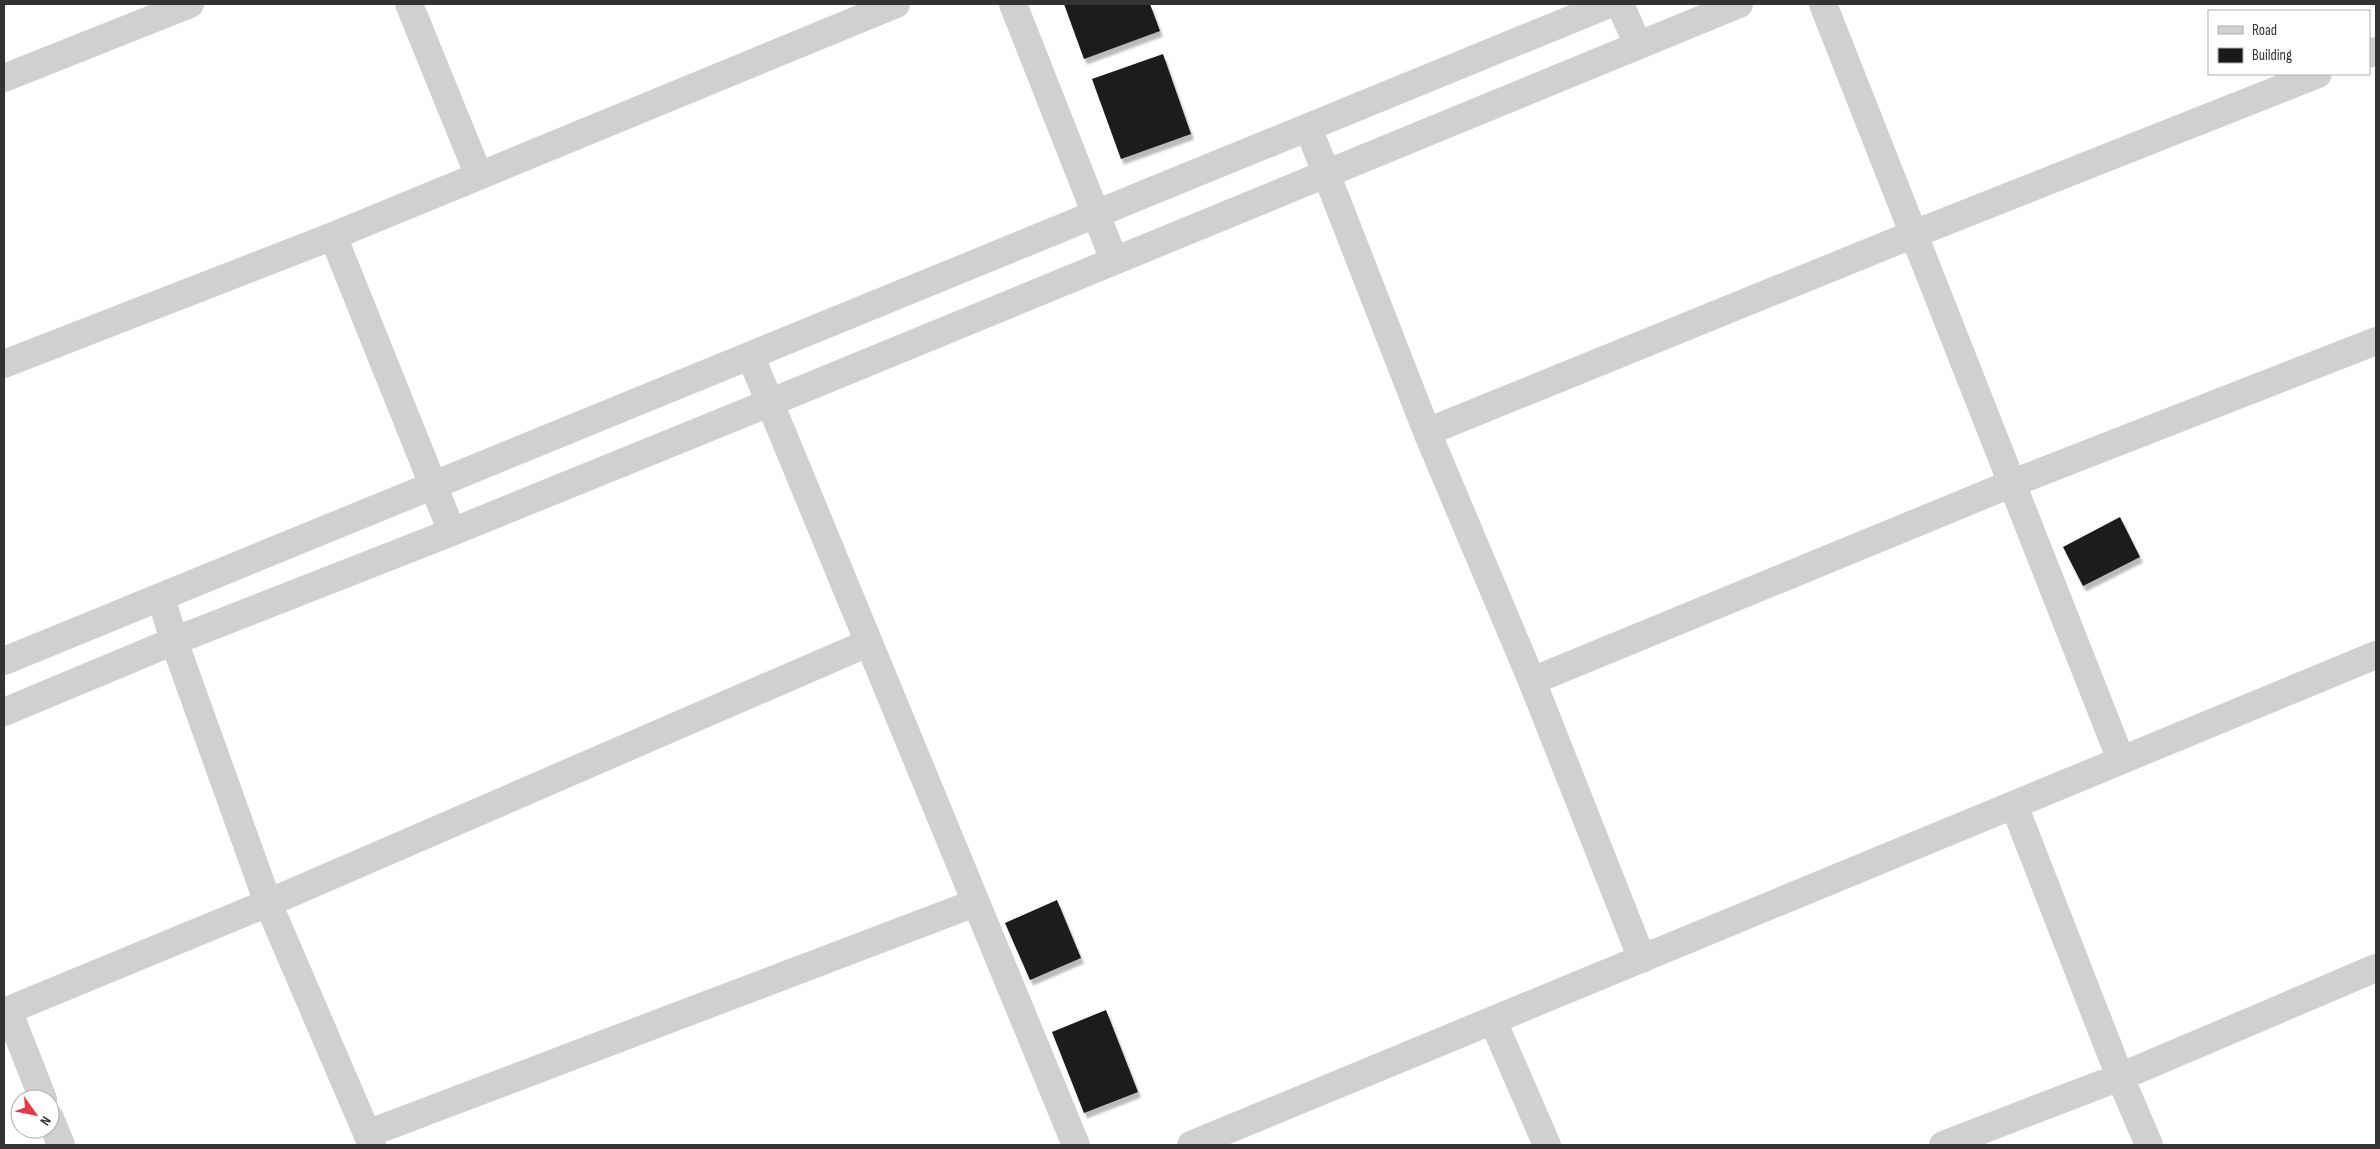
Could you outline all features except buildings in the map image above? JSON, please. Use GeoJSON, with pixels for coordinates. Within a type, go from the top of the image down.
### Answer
{"type":"FeatureCollection","features":[{"type":"Feature","properties":{"kind":"street"},"geometry":{"type":"LineString","coordinates":[[4,78],[149,11],[190,4]]}},
{"type":"Feature","properties":{"kind":"street"},"geometry":{"type":"LineString","coordinates":[[409,4],[479,176]]}},
{"type":"Feature","properties":{"kind":"street"},"geometry":{"type":"LineString","coordinates":[[4,364],[333,236],[896,4]]}},
{"type":"Feature","properties":{"kind":"street"},"geometry":{"type":"LineString","coordinates":[[1013,4],[1114,260]]}},
{"type":"Feature","properties":{"kind":"street"},"geometry":{"type":"LineString","coordinates":[[4,661],[1609,4]]}},
{"type":"Feature","properties":{"kind":"street"},"geometry":{"type":"LineString","coordinates":[[1620,4],[1638,44]]}},
{"type":"Feature","properties":{"kind":"street"},"geometry":{"type":"LineString","coordinates":[[4,712],[174,641],[452,532],[769,403],[1739,4]]}},
{"type":"Feature","properties":{"kind":"street"},"geometry":{"type":"LineString","coordinates":[[1823,4],[2122,760]]}},
{"type":"Feature","properties":{"kind":"street"},"geometry":{"type":"LineString","coordinates":[[1427,432],[1914,234],[2315,75]]}},
{"type":"Feature","properties":{"kind":"street"},"geometry":{"type":"LineString","coordinates":[[1308,127],[1427,432],[1532,681],[1642,959]]}},
{"type":"Feature","properties":{"kind":"street"},"geometry":{"type":"LineString","coordinates":[[333,236],[452,532]]}},
{"type":"Feature","properties":{"kind":"street"},"geometry":{"type":"LineString","coordinates":[[1532,681],[2013,483],[2376,342]]}},
{"type":"Feature","properties":{"kind":"street"},"geometry":{"type":"LineString","coordinates":[[750,357],[1076,1145]]}},
{"type":"Feature","properties":{"kind":"street"},"geometry":{"type":"LineString","coordinates":[[161,597],[174,641],[268,903],[369,1140],[976,903]]}},
{"type":"Feature","properties":{"kind":"street"},"geometry":{"type":"LineString","coordinates":[[38,1089],[6,1011],[268,903],[868,643]]}},
{"type":"Feature","properties":{"kind":"street"},"geometry":{"type":"LineString","coordinates":[[1191,1145],[2376,656]]}},
{"type":"Feature","properties":{"kind":"street"},"geometry":{"type":"LineString","coordinates":[[2014,805],[2120,1077],[2149,1145]]}},
{"type":"Feature","properties":{"kind":"street"},"geometry":{"type":"LineString","coordinates":[[1943,1145],[2120,1077],[2376,968]]}},
{"type":"Feature","properties":{"kind":"street"},"geometry":{"type":"LineString","coordinates":[[1493,1021],[1547,1145]]}}]}
